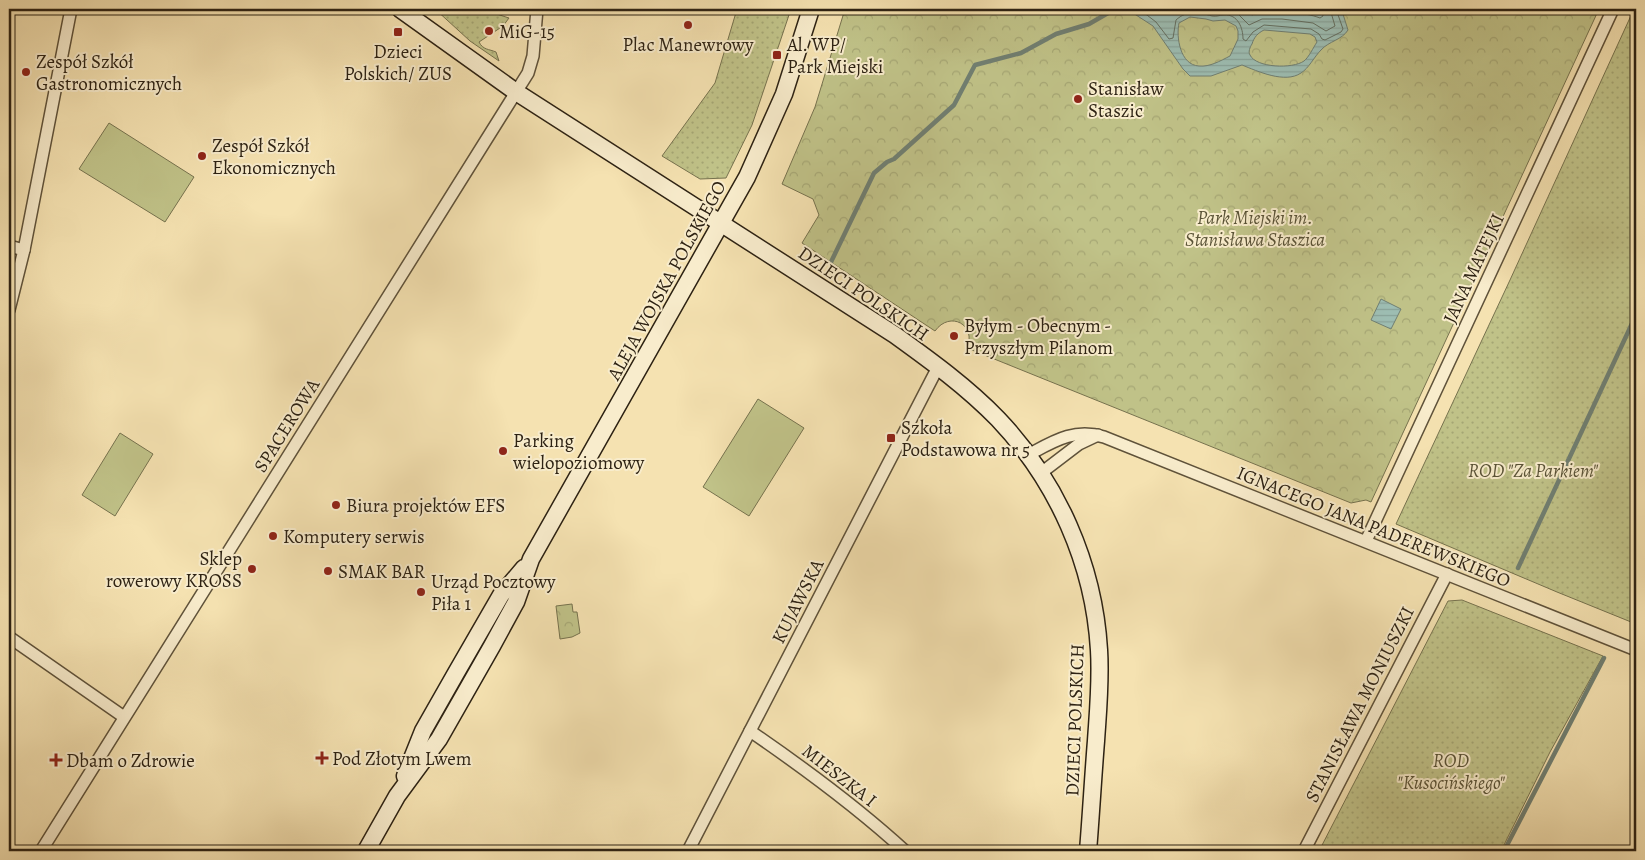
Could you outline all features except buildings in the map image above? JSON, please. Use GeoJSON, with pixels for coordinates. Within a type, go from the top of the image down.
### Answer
{"type":"FeatureCollection","features":[{"type":"Feature","properties":{"kind":"street"},"geometry":{"type":"LineString","coordinates":[[9,310],[24,250],[72,9]]}},
{"type":"Feature","properties":{"kind":"street","name":"DZIECI POLSKICH"},"geometry":{"type":"LineString","coordinates":[[400,9],[516,92],[895,335],[974,397],[996,418],[1028,455],[1060,505],[1077,545],[1089,582],[1096,622],[1099,651],[1099,685],[1088,851]]}},
{"type":"Feature","properties":{"kind":"street","name":"SPACEROWA"},"geometry":{"type":"LineString","coordinates":[[41,851],[528,73],[533,56],[537,9]]}},
{"type":"Feature","properties":{"kind":"street","name":"ALEJA WOJSKA POLSKIEGO"},"geometry":{"type":"LineString","coordinates":[[366,851],[397,796],[423,731],[501,595],[531,559],[756,160],[775,118],[811,9]]}},
{"type":"Feature","properties":{"kind":"street","name":"JANA MATEJKI"},"geometry":{"type":"LineString","coordinates":[[1366,542],[1614,9]]}},
{"type":"Feature","properties":{"kind":"street"},"geometry":{"type":"LineString","coordinates":[[9,246],[24,250]]}},
{"type":"Feature","properties":{"kind":"street","name":"KUJAWSKA"},"geometry":{"type":"LineString","coordinates":[[688,851],[938,367]]}},
{"type":"Feature","properties":{"kind":"street","name":"IGNACEGO JANA PADEREWSKIEGO"},"geometry":{"type":"LineString","coordinates":[[1028,455],[1068,435],[1081,433],[1098,435],[1636,650]]}},
{"type":"Feature","properties":{"kind":"street"},"geometry":{"type":"LineString","coordinates":[[1041,473],[1079,444],[1098,435]]}},
{"type":"Feature","properties":{"kind":"street","name":"STANISŁAWA MONIUSZKI"},"geometry":{"type":"LineString","coordinates":[[1304,851],[1446,574]]}},
{"type":"Feature","properties":{"kind":"street"},"geometry":{"type":"LineString","coordinates":[[9,637],[124,717]]}},
{"type":"Feature","properties":{"kind":"street","name":"MIESZKA I"},"geometry":{"type":"LineString","coordinates":[[750,731],[796,762],[905,851]]}},
{"type":"Feature","properties":{"kind":"green space"},"geometry":{"type":"Polygon","coordinates":[[[435,9],[481,9],[509,18],[503,26],[479,42],[484,48],[496,52],[499,61],[470,41],[435,9]]]}},
{"type":"Feature","properties":{"kind":"green space"},"geometry":{"type":"Polygon","coordinates":[[[737,9],[791,9],[752,125],[726,178],[700,179],[662,156],[715,83],[737,9]]]}},
{"type":"Feature","properties":{"kind":"green space","name":"Park Miejski im. Stanisława Staszica"},"geometry":{"type":"Polygon","coordinates":[[[845,9],[1599,9],[1371,502],[1366,500],[1351,503],[967,348],[968,333],[960,323],[948,322],[941,325],[935,331],[802,243],[819,215],[813,199],[782,184],[815,107],[845,9]]]}},
{"type":"Feature","properties":{"kind":"green space","name":"ROD \"Za Parkiem\""},"geometry":{"type":"Polygon","coordinates":[[[1634,9],[1636,9],[1636,624],[1396,524],[1634,9]]]}},
{"type":"Feature","properties":{"kind":"green space"},"geometry":{"type":"Polygon","coordinates":[[[109,123],[194,177],[165,222],[79,169],[109,123]]]}},
{"type":"Feature","properties":{"kind":"green space"},"geometry":{"type":"Polygon","coordinates":[[[758,399],[804,428],[749,516],[703,487],[758,399]]]}},
{"type":"Feature","properties":{"kind":"green space"},"geometry":{"type":"Polygon","coordinates":[[[120,433],[153,454],[115,516],[82,495],[120,433]]]}},
{"type":"Feature","properties":{"kind":"green space","name":"ROD \"Kusocińskiego\""},"geometry":{"type":"Polygon","coordinates":[[[1462,600],[1603,656],[1550,752],[1501,851],[1319,851],[1448,601],[1462,600]]]}},
{"type":"Feature","properties":{"kind":"green space"},"geometry":{"type":"Polygon","coordinates":[[[572,604],[573,612],[577,612],[580,633],[572,637],[560,639],[556,606],[572,604]]]}},
{"type":"Feature","properties":{"kind":"water"},"geometry":{"type":"Polygon","coordinates":[[[1134,9],[1339,10],[1342,11],[1348,30],[1324,47],[1307,68],[1294,76],[1279,77],[1242,65],[1211,76],[1190,76],[1153,26],[1133,13],[1134,9]],[[1190,17],[1179,23],[1178,29],[1179,42],[1187,61],[1199,66],[1207,66],[1230,56],[1238,39],[1236,26],[1225,20],[1213,21],[1190,17]],[[1264,30],[1255,37],[1249,52],[1259,63],[1267,65],[1284,66],[1299,64],[1306,59],[1317,42],[1315,37],[1310,34],[1264,30]]]}},
{"type":"Feature","properties":{"kind":"water"},"geometry":{"type":"Polygon","coordinates":[[[1381,299],[1401,309],[1391,329],[1371,320],[1381,299]]]}},
{"type":"Feature","properties":{"kind":"waterway"},"geometry":{"type":"LineString","coordinates":[[831,262],[874,173],[887,162],[894,159],[954,105],[975,65],[1021,53],[1056,34],[1089,24],[1115,9]]}},
{"type":"Feature","properties":{"kind":"waterway"},"geometry":{"type":"LineString","coordinates":[[1342,11],[1347,9]]}},
{"type":"Feature","properties":{"kind":"waterway"},"geometry":{"type":"LineString","coordinates":[[1380,9],[1397,13],[1411,9]]}},
{"type":"Feature","properties":{"kind":"waterway"},"geometry":{"type":"LineString","coordinates":[[1518,568],[1636,315]]}},
{"type":"Feature","properties":{"kind":"waterway"},"geometry":{"type":"LineString","coordinates":[[1504,851],[1604,658]]}},
{"type":"Feature","properties":{"kind":"place","name":"Plac Manewrowy"},"geometry":{"type":"Point","coordinates":[688,25]}},
{"type":"Feature","properties":{"kind":"place","name":"MiG-15"},"geometry":{"type":"Point","coordinates":[489,31]}},
{"type":"Feature","properties":{"kind":"place","name":"Dzieci Polskich/ ZUS"},"geometry":{"type":"Point","coordinates":[398,32]}},
{"type":"Feature","properties":{"kind":"place","name":"Al. WP/ Park Miejski"},"geometry":{"type":"Point","coordinates":[777,55]}},
{"type":"Feature","properties":{"kind":"place","name":"Zespół Szkół Gastronomicznych"},"geometry":{"type":"Point","coordinates":[26,72]}},
{"type":"Feature","properties":{"kind":"place","name":"Stanisław Staszic"},"geometry":{"type":"Point","coordinates":[1078,99]}},
{"type":"Feature","properties":{"kind":"place","name":"Zespół Szkół Ekonomicznych"},"geometry":{"type":"Point","coordinates":[202,156]}},
{"type":"Feature","properties":{"kind":"place","name":"Byłym - Obecnym - Przyszłym Pilanom"},"geometry":{"type":"Point","coordinates":[954,336]}},
{"type":"Feature","properties":{"kind":"place","name":"Szkoła Podstawowa nr 5"},"geometry":{"type":"Point","coordinates":[891,438]}},
{"type":"Feature","properties":{"kind":"place","name":"Parking wielopoziomowy"},"geometry":{"type":"Point","coordinates":[503,451]}},
{"type":"Feature","properties":{"kind":"place","name":"Biura projektów EFS"},"geometry":{"type":"Point","coordinates":[336,505]}},
{"type":"Feature","properties":{"kind":"place","name":"Komputery serwis"},"geometry":{"type":"Point","coordinates":[273,536]}},
{"type":"Feature","properties":{"kind":"place","name":"Sklep rowerowy KROSS"},"geometry":{"type":"Point","coordinates":[252,569]}},
{"type":"Feature","properties":{"kind":"place","name":"SMAK BAR"},"geometry":{"type":"Point","coordinates":[328,571]}},
{"type":"Feature","properties":{"kind":"place","name":"Urząd Pocztowy Piła 1"},"geometry":{"type":"Point","coordinates":[421,592]}},
{"type":"Feature","properties":{"kind":"place","name":"Pod Złotym Lwem"},"geometry":{"type":"Point","coordinates":[322,758]}},
{"type":"Feature","properties":{"kind":"place","name":"Dbam o Zdrowie"},"geometry":{"type":"Point","coordinates":[56,760]}}]}
